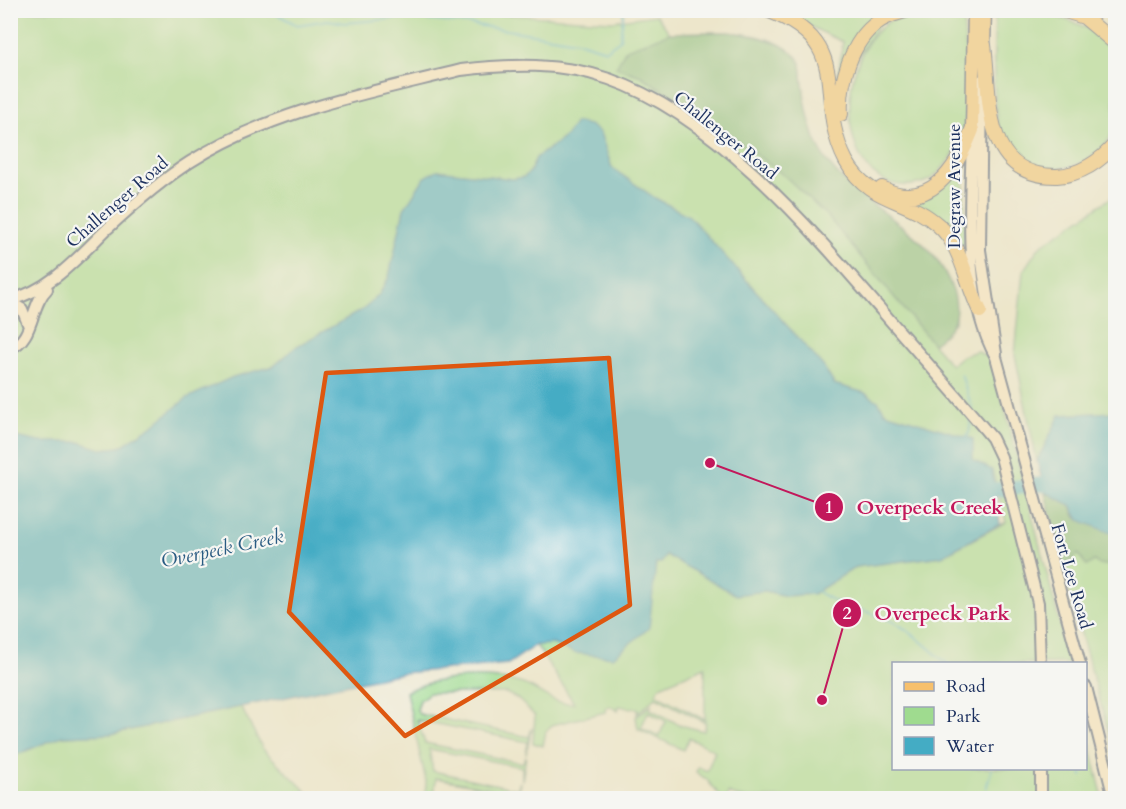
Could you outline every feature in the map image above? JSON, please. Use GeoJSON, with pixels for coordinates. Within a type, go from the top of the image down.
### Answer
{"type":"FeatureCollection","features":[{"type":"Feature","properties":{"kind":"highway"},"geometry":{"type":"LineString","coordinates":[[767,10],[801,26],[821,50],[829,71],[837,137],[852,170],[870,189],[929,218],[943,229],[955,249],[969,289],[980,310]]}},
{"type":"Feature","properties":{"kind":"highway"},"geometry":{"type":"LineString","coordinates":[[908,10],[888,16],[872,26],[860,41],[849,64],[840,107],[843,128],[851,154],[862,171],[880,187],[893,192],[913,194],[934,186],[950,174],[961,157],[972,130]]}},
{"type":"Feature","properties":{"kind":"highway"},"geometry":{"type":"LineString","coordinates":[[1062,10],[1084,17],[1116,44]]}},
{"type":"Feature","properties":{"kind":"highway"},"geometry":{"type":"LineString","coordinates":[[984,45],[993,128],[999,145],[1017,164],[1041,175],[1071,174],[1099,160],[1116,143]]}},
{"type":"Feature","properties":{"kind":"main road","name":"Degraw Avenue"},"geometry":{"type":"LineString","coordinates":[[974,10],[984,45]]}},
{"type":"Feature","properties":{"kind":"main road","name":"Degraw Avenue"},"geometry":{"type":"LineString","coordinates":[[972,130],[979,24],[985,10]]}},
{"type":"Feature","properties":{"kind":"street","name":"Degraw Avenue"},"geometry":{"type":"LineString","coordinates":[[984,45],[980,242],[985,288],[997,345],[996,357]]}},
{"type":"Feature","properties":{"kind":"street","name":"Challenger Road"},"geometry":{"type":"LineString","coordinates":[[10,348],[25,338],[28,324],[39,299],[57,277],[162,181],[226,142],[288,115],[461,70],[517,64],[566,68],[607,78],[658,101],[693,124],[759,181],[820,241],[989,434],[1001,457],[1038,603],[1040,662]]}},
{"type":"Feature","properties":{"kind":"street","name":"Degraw Avenue"},"geometry":{"type":"LineString","coordinates":[[972,130],[972,250],[980,310],[996,357],[1033,497]]}},
{"type":"Feature","properties":{"kind":"street","name":"Challenger Road"},"geometry":{"type":"LineString","coordinates":[[10,301],[34,292],[57,277]]}},
{"type":"Feature","properties":{"kind":"street","name":"Challenger Road"},"geometry":{"type":"LineString","coordinates":[[10,301],[22,309],[28,324]]}},
{"type":"Feature","properties":{"kind":"street","name":"Fort Lee Road"},"geometry":{"type":"LineString","coordinates":[[1033,497],[1080,662]]}},
{"type":"Feature","properties":{"kind":"street"},"geometry":{"type":"LineString","coordinates":[[1087,691],[1114,798]]}},
{"type":"Feature","properties":{"kind":"street"},"geometry":{"type":"LineString","coordinates":[[1041,770],[1041,798]]}},
{"type":"Feature","properties":{"kind":"highlighted area"},"geometry":{"type":"Polygon","coordinates":[[[609,358],[630,605],[405,736],[289,612],[326,373],[609,358]]]}},
{"type":"Feature","properties":{"kind":"green space"},"geometry":{"type":"Polygon","coordinates":[[[428,10],[612,21],[656,15],[670,33],[741,33],[776,42],[790,51],[801,63],[805,102],[812,129],[816,142],[829,164],[867,200],[910,232],[943,270],[953,293],[955,322],[933,344],[951,365],[962,356],[977,351],[989,358],[996,375],[1070,662],[892,662],[892,770],[1087,770],[1087,733],[1103,798],[742,798],[728,793],[727,798],[721,797],[707,780],[696,772],[698,767],[707,771],[715,751],[689,738],[683,750],[638,729],[636,717],[651,705],[650,709],[680,725],[704,731],[706,723],[656,697],[637,714],[638,709],[619,706],[618,711],[610,706],[605,708],[606,712],[552,725],[546,731],[543,746],[533,743],[535,716],[518,699],[506,693],[429,693],[420,700],[417,710],[419,714],[529,737],[532,728],[526,754],[528,742],[417,720],[425,743],[522,763],[526,756],[522,781],[522,767],[429,749],[433,771],[517,789],[520,782],[518,798],[516,793],[436,778],[434,798],[425,798],[426,781],[406,692],[447,680],[496,679],[523,684],[553,700],[574,703],[536,645],[553,644],[576,653],[656,563],[667,555],[736,594],[765,591],[786,596],[813,594],[856,567],[942,556],[1006,522],[992,471],[973,461],[973,439],[885,412],[878,401],[865,393],[834,384],[823,366],[689,216],[655,198],[612,168],[600,133],[565,137],[536,158],[530,172],[524,177],[513,179],[437,170],[404,209],[389,277],[379,295],[364,309],[297,346],[274,366],[233,377],[120,447],[101,449],[79,442],[39,442],[11,436],[10,11],[428,10]],[[705,667],[660,686],[656,694],[705,720],[705,667]],[[648,712],[641,728],[659,736],[666,721],[648,712]]]}},
{"type":"Feature","properties":{"kind":"green space"},"geometry":{"type":"Polygon","coordinates":[[[886,12],[835,92],[843,42],[782,13],[886,12]]]}},
{"type":"Feature","properties":{"kind":"green space"},"geometry":{"type":"Polygon","coordinates":[[[1044,14],[1077,23],[1097,34],[1111,51],[1116,66],[1115,117],[1109,140],[1093,156],[1065,167],[1050,168],[1036,165],[1011,150],[1002,137],[996,113],[995,15],[1044,14]]]}},
{"type":"Feature","properties":{"kind":"green space"},"geometry":{"type":"Polygon","coordinates":[[[917,15],[963,15],[968,109],[960,143],[941,170],[925,182],[896,184],[874,174],[859,153],[851,126],[850,96],[857,66],[870,39],[891,20],[917,15]]]}},
{"type":"Feature","properties":{"kind":"green space"},"geometry":{"type":"Polygon","coordinates":[[[729,32],[769,40],[795,55],[801,63],[805,102],[816,142],[822,154],[844,181],[916,238],[945,272],[956,302],[955,317],[950,328],[933,344],[827,216],[787,178],[717,125],[641,76],[616,67],[626,49],[670,33],[729,32]]]}},
{"type":"Feature","properties":{"kind":"green space"},"geometry":{"type":"Polygon","coordinates":[[[964,167],[965,260],[950,230],[897,199],[943,186],[964,167]]]}},
{"type":"Feature","properties":{"kind":"green space"},"geometry":{"type":"Polygon","coordinates":[[[1115,195],[1115,412],[1060,415],[1037,461],[1015,355],[1023,271],[1039,247],[1115,195]]]}},
{"type":"Feature","properties":{"kind":"green space"},"geometry":{"type":"Polygon","coordinates":[[[1045,492],[1115,533],[1115,755],[1063,570],[1045,492]]]}},
{"type":"Feature","properties":{"kind":"green space"},"geometry":{"type":"Polygon","coordinates":[[[1045,492],[1071,505],[1075,516],[1115,533],[1115,566],[1098,564],[1094,561],[1087,566],[1078,554],[1069,562],[1062,563],[1045,492]]]}},
{"type":"Feature","properties":{"kind":"green space"},"geometry":{"type":"Polygon","coordinates":[[[241,707],[263,749],[313,798],[11,798],[11,757],[62,736],[111,734],[241,707]]]}},
{"type":"Feature","properties":{"kind":"water"},"geometry":{"type":"Polygon","coordinates":[[[575,122],[589,125],[600,133],[612,168],[655,198],[689,216],[823,366],[834,384],[865,393],[878,401],[885,412],[973,439],[973,460],[992,470],[1000,524],[942,556],[856,567],[813,594],[786,596],[765,591],[736,595],[666,555],[661,563],[656,563],[649,628],[613,657],[575,653],[553,644],[536,645],[508,664],[402,673],[111,734],[62,736],[11,757],[11,436],[39,442],[79,442],[101,449],[120,447],[155,424],[187,398],[233,377],[274,366],[297,346],[364,309],[379,295],[389,277],[404,209],[424,178],[437,170],[513,179],[524,177],[530,172],[536,158],[565,137],[575,122]]]}},
{"type":"Feature","properties":{"kind":"water"},"geometry":{"type":"Polygon","coordinates":[[[1115,412],[1116,533],[1113,534],[1079,520],[1071,505],[1045,492],[1037,461],[1060,415],[1115,412]]]}},
{"type":"Feature","properties":{"kind":"waterway"},"geometry":{"type":"LineString","coordinates":[[269,10],[297,25],[328,20],[345,23],[402,18],[469,24],[577,41],[606,50],[620,40],[624,10]]}},
{"type":"Feature","properties":{"kind":"waterway"},"geometry":{"type":"LineString","coordinates":[[961,374],[972,408]]}},
{"type":"Feature","properties":{"kind":"waterway"},"geometry":{"type":"LineString","coordinates":[[965,440],[969,433],[971,420]]}},
{"type":"Feature","properties":{"kind":"waterway","name":"Overpeck Creek"},"geometry":{"type":"LineString","coordinates":[[975,492],[1062,482]]}},
{"type":"Feature","properties":{"kind":"waterway"},"geometry":{"type":"LineString","coordinates":[[817,591],[834,601],[896,623],[946,662]]}},
{"type":"Feature","properties":{"kind":"waterway"},"geometry":{"type":"LineString","coordinates":[[986,789],[991,770]]}},
{"type":"Feature","properties":{"kind":"waterway"},"geometry":{"type":"LineString","coordinates":[[1081,770],[1082,776]]}},
{"type":"Feature","properties":{"kind":"place","name":"Overpeck Creek"},"geometry":{"type":"Point","coordinates":[710,463]}},
{"type":"Feature","properties":{"kind":"place","name":"Overpeck Park"},"geometry":{"type":"Point","coordinates":[822,700]}}]}
